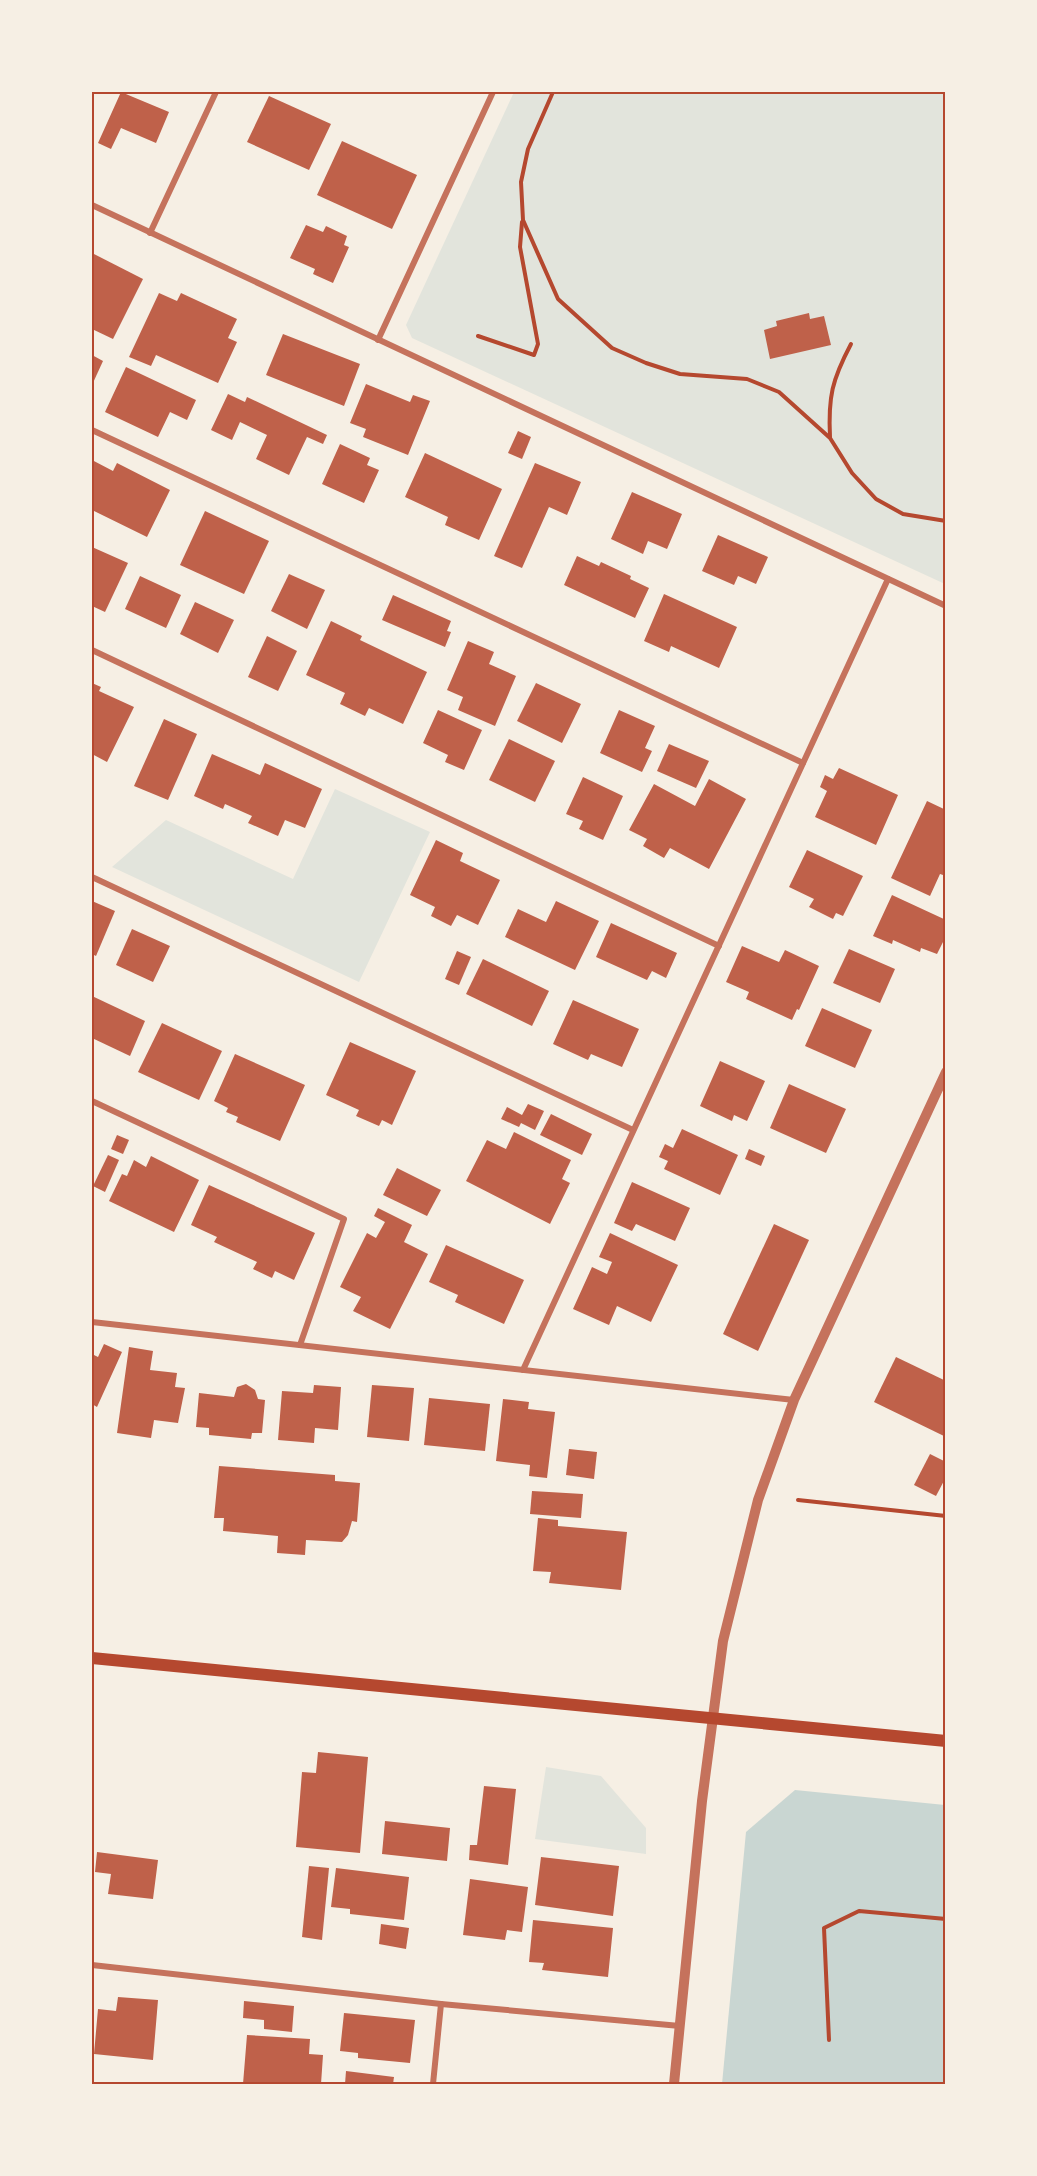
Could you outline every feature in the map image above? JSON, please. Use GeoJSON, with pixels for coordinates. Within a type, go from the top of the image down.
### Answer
{"type":"FeatureCollection","features":[{"type":"Feature","properties":{"kind":"main road"},"geometry":{"type":"LineString","coordinates":[[92,1658],[945,1741]]}},
{"type":"Feature","properties":{"kind":"street"},"geometry":{"type":"LineString","coordinates":[[150,233],[216,92]]}},
{"type":"Feature","properties":{"kind":"street"},"geometry":{"type":"LineString","coordinates":[[378,340],[493,92]]}},
{"type":"Feature","properties":{"kind":"street"},"geometry":{"type":"LineString","coordinates":[[92,206],[945,606]]}},
{"type":"Feature","properties":{"kind":"street"},"geometry":{"type":"LineString","coordinates":[[92,430],[803,763]]}},
{"type":"Feature","properties":{"kind":"street"},"geometry":{"type":"LineString","coordinates":[[523,1370],[888,579]]}},
{"type":"Feature","properties":{"kind":"street"},"geometry":{"type":"LineString","coordinates":[[92,650],[719,946]]}},
{"type":"Feature","properties":{"kind":"street"},"geometry":{"type":"LineString","coordinates":[[92,877],[633,1130]]}},
{"type":"Feature","properties":{"kind":"street"},"geometry":{"type":"LineString","coordinates":[[674,2085],[702,1801],[715,1719],[723,1641],[758,1500],[794,1400],[945,1072]]}},
{"type":"Feature","properties":{"kind":"street"},"geometry":{"type":"LineString","coordinates":[[92,1101],[344,1219],[300,1345]]}},
{"type":"Feature","properties":{"kind":"street"},"geometry":{"type":"LineString","coordinates":[[92,1322],[794,1400]]}},
{"type":"Feature","properties":{"kind":"street"},"geometry":{"type":"LineString","coordinates":[[92,1965],[441,2004],[680,2026]]}},
{"type":"Feature","properties":{"kind":"street"},"geometry":{"type":"LineString","coordinates":[[433,2085],[441,2004]]}},
{"type":"Feature","properties":{"kind":"path"},"geometry":{"type":"LineString","coordinates":[[477,336],[534,355],[537,344],[520,247],[523,220],[522,182],[528,150],[553,92]]}},
{"type":"Feature","properties":{"kind":"path"},"geometry":{"type":"LineString","coordinates":[[523,220],[558,299],[612,348],[646,363],[680,374],[747,379],[779,392],[830,438],[852,473],[876,499],[903,514],[945,521]]}},
{"type":"Feature","properties":{"kind":"path"},"geometry":{"type":"LineString","coordinates":[[830,438],[829,409],[834,376],[851,344]]}},
{"type":"Feature","properties":{"kind":"path"},"geometry":{"type":"LineString","coordinates":[[798,1500],[945,1516]]}},
{"type":"Feature","properties":{"kind":"path"},"geometry":{"type":"LineString","coordinates":[[829,2040],[824,1928],[859,1911],[945,1919]]}},
{"type":"Feature","properties":{"kind":"shaded area"},"geometry":{"type":"Polygon","coordinates":[[[514,92],[945,92],[945,584],[412,338],[406,325],[514,92]]]}},
{"type":"Feature","properties":{"kind":"shaded area"},"geometry":{"type":"Polygon","coordinates":[[[335,789],[430,832],[359,982],[112,867],[166,820],[293,879],[335,789]]]}},
{"type":"Feature","properties":{"kind":"shaded area"},"geometry":{"type":"Polygon","coordinates":[[[546,1767],[601,1776],[646,1828],[646,1854],[535,1839],[546,1767]]]}},
{"type":"Feature","properties":{"kind":"shaded area"},"geometry":{"type":"Polygon","coordinates":[[[795,1790],[945,1805],[945,2084],[722,2084],[746,1832],[795,1790]]]}},
{"type":"Feature","properties":{"kind":"building"},"geometry":{"type":"Polygon","coordinates":[[[121,92],[169,112],[156,143],[121,128],[111,149],[98,143],[121,92]]]}},
{"type":"Feature","properties":{"kind":"building"},"geometry":{"type":"Polygon","coordinates":[[[269,96],[331,124],[309,170],[247,142],[269,96]]]}},
{"type":"Feature","properties":{"kind":"building"},"geometry":{"type":"Polygon","coordinates":[[[342,141],[417,175],[392,229],[317,195],[342,141]]]}},
{"type":"Feature","properties":{"kind":"building"},"geometry":{"type":"Polygon","coordinates":[[[306,225],[323,232],[326,226],[347,236],[344,245],[349,247],[333,283],[313,274],[315,269],[290,258],[306,225]]]}},
{"type":"Feature","properties":{"kind":"building"},"geometry":{"type":"Polygon","coordinates":[[[92,253],[143,279],[113,339],[92,329],[92,253]]]}},
{"type":"Feature","properties":{"kind":"building"},"geometry":{"type":"Polygon","coordinates":[[[159,293],[177,301],[181,293],[237,319],[228,338],[237,342],[218,383],[156,355],[151,366],[129,357],[159,293]]]}},
{"type":"Feature","properties":{"kind":"building"},"geometry":{"type":"Polygon","coordinates":[[[809,313],[810,319],[824,316],[831,345],[770,359],[764,330],[777,326],[776,321],[809,313]]]}},
{"type":"Feature","properties":{"kind":"building"},"geometry":{"type":"Polygon","coordinates":[[[283,334],[360,364],[344,406],[266,375],[283,334]]]}},
{"type":"Feature","properties":{"kind":"building"},"geometry":{"type":"Polygon","coordinates":[[[92,355],[103,361],[92,385],[92,355]]]}},
{"type":"Feature","properties":{"kind":"building"},"geometry":{"type":"Polygon","coordinates":[[[126,367],[196,400],[187,420],[170,412],[158,437],[105,412],[126,367]]]}},
{"type":"Feature","properties":{"kind":"building"},"geometry":{"type":"Polygon","coordinates":[[[366,384],[410,402],[413,395],[430,401],[408,455],[363,437],[366,429],[350,423],[366,384]]]}},
{"type":"Feature","properties":{"kind":"building"},"geometry":{"type":"Polygon","coordinates":[[[228,394],[245,402],[247,397],[327,435],[323,444],[307,437],[289,475],[256,459],[267,435],[240,422],[232,440],[211,430],[228,394]]]}},
{"type":"Feature","properties":{"kind":"building"},"geometry":{"type":"Polygon","coordinates":[[[518,431],[531,437],[522,459],[508,453],[518,431]]]}},
{"type":"Feature","properties":{"kind":"building"},"geometry":{"type":"Polygon","coordinates":[[[340,444],[370,458],[367,465],[379,470],[364,503],[322,484],[340,444]]]}},
{"type":"Feature","properties":{"kind":"building"},"geometry":{"type":"Polygon","coordinates":[[[425,453],[502,489],[479,540],[445,525],[448,517],[405,497],[425,453]]]}},
{"type":"Feature","properties":{"kind":"building"},"geometry":{"type":"Polygon","coordinates":[[[92,460],[113,471],[117,463],[170,490],[147,537],[92,510],[92,460]]]}},
{"type":"Feature","properties":{"kind":"building"},"geometry":{"type":"Polygon","coordinates":[[[535,463],[581,482],[567,515],[549,507],[522,568],[494,556],[535,463]]]}},
{"type":"Feature","properties":{"kind":"building"},"geometry":{"type":"Polygon","coordinates":[[[632,492],[682,514],[667,549],[648,541],[643,554],[611,539],[632,492]]]}},
{"type":"Feature","properties":{"kind":"building"},"geometry":{"type":"Polygon","coordinates":[[[205,511],[269,541],[244,594],[180,565],[205,511]]]}},
{"type":"Feature","properties":{"kind":"building"},"geometry":{"type":"Polygon","coordinates":[[[718,535],[768,557],[756,584],[738,576],[734,585],[702,571],[718,535]]]}},
{"type":"Feature","properties":{"kind":"building"},"geometry":{"type":"Polygon","coordinates":[[[92,547],[128,563],[105,612],[92,606],[92,547]]]}},
{"type":"Feature","properties":{"kind":"building"},"geometry":{"type":"Polygon","coordinates":[[[577,556],[599,566],[601,562],[631,576],[630,579],[649,588],[635,618],[564,585],[577,556]]]}},
{"type":"Feature","properties":{"kind":"building"},"geometry":{"type":"Polygon","coordinates":[[[289,574],[325,590],[307,629],[271,611],[289,574]]]}},
{"type":"Feature","properties":{"kind":"building"},"geometry":{"type":"Polygon","coordinates":[[[140,576],[181,595],[166,628],[125,609],[140,576]]]}},
{"type":"Feature","properties":{"kind":"building"},"geometry":{"type":"Polygon","coordinates":[[[664,594],[737,627],[719,668],[671,646],[669,652],[644,641],[664,594]]]}},
{"type":"Feature","properties":{"kind":"building"},"geometry":{"type":"Polygon","coordinates":[[[393,595],[451,621],[447,631],[451,632],[445,647],[382,620],[393,595]]]}},
{"type":"Feature","properties":{"kind":"building"},"geometry":{"type":"Polygon","coordinates":[[[195,602],[234,620],[218,653],[180,634],[195,602]]]}},
{"type":"Feature","properties":{"kind":"building"},"geometry":{"type":"Polygon","coordinates":[[[331,621],[362,636],[360,640],[427,672],[403,724],[369,708],[365,716],[340,704],[345,693],[306,675],[331,621]]]}},
{"type":"Feature","properties":{"kind":"building"},"geometry":{"type":"Polygon","coordinates":[[[267,636],[297,651],[278,691],[248,677],[267,636]]]}},
{"type":"Feature","properties":{"kind":"building"},"geometry":{"type":"Polygon","coordinates":[[[468,641],[494,652],[489,664],[516,676],[495,726],[458,710],[463,697],[447,690],[468,641]]]}},
{"type":"Feature","properties":{"kind":"building"},"geometry":{"type":"Polygon","coordinates":[[[92,683],[101,687],[99,691],[134,707],[107,762],[92,754],[92,683]]]}},
{"type":"Feature","properties":{"kind":"building"},"geometry":{"type":"Polygon","coordinates":[[[536,683],[581,704],[562,743],[517,721],[536,683]]]}},
{"type":"Feature","properties":{"kind":"building"},"geometry":{"type":"Polygon","coordinates":[[[438,710],[482,730],[464,770],[445,762],[448,755],[423,743],[438,710]]]}},
{"type":"Feature","properties":{"kind":"building"},"geometry":{"type":"Polygon","coordinates":[[[619,710],[655,726],[645,748],[652,751],[642,772],[600,753],[619,710]]]}},
{"type":"Feature","properties":{"kind":"building"},"geometry":{"type":"Polygon","coordinates":[[[164,719],[197,734],[168,800],[134,786],[164,719]]]}},
{"type":"Feature","properties":{"kind":"building"},"geometry":{"type":"Polygon","coordinates":[[[509,739],[555,761],[535,802],[489,780],[509,739]]]}},
{"type":"Feature","properties":{"kind":"building"},"geometry":{"type":"Polygon","coordinates":[[[669,744],[709,761],[696,788],[657,771],[669,744]]]}},
{"type":"Feature","properties":{"kind":"building"},"geometry":{"type":"Polygon","coordinates":[[[212,754],[260,775],[265,763],[322,789],[305,828],[285,820],[278,836],[248,823],[252,816],[225,804],[223,809],[194,796],[212,754]]]}},
{"type":"Feature","properties":{"kind":"building"},"geometry":{"type":"Polygon","coordinates":[[[839,768],[898,795],[876,845],[815,817],[827,791],[820,787],[825,775],[833,779],[839,768]]]}},
{"type":"Feature","properties":{"kind":"building"},"geometry":{"type":"Polygon","coordinates":[[[583,777],[623,796],[603,840],[579,829],[583,821],[566,814],[583,777]]]}},
{"type":"Feature","properties":{"kind":"building"},"geometry":{"type":"Polygon","coordinates":[[[709,779],[746,799],[709,869],[670,848],[664,858],[643,846],[647,839],[629,830],[654,784],[695,806],[709,779]]]}},
{"type":"Feature","properties":{"kind":"building"},"geometry":{"type":"Polygon","coordinates":[[[927,801],[946,810],[946,876],[940,874],[930,896],[891,878],[927,801]]]}},
{"type":"Feature","properties":{"kind":"building"},"geometry":{"type":"Polygon","coordinates":[[[436,840],[463,853],[460,861],[500,880],[478,925],[457,915],[451,926],[431,916],[435,907],[410,895],[436,840]]]}},
{"type":"Feature","properties":{"kind":"building"},"geometry":{"type":"Polygon","coordinates":[[[807,850],[863,876],[843,916],[836,913],[833,919],[809,907],[814,899],[789,887],[807,850]]]}},
{"type":"Feature","properties":{"kind":"building"},"geometry":{"type":"Polygon","coordinates":[[[892,895],[946,920],[946,936],[937,954],[921,948],[920,952],[893,940],[892,944],[873,936],[892,895]]]}},
{"type":"Feature","properties":{"kind":"building"},"geometry":{"type":"Polygon","coordinates":[[[92,901],[115,911],[96,956],[92,954],[92,901]]]}},
{"type":"Feature","properties":{"kind":"building"},"geometry":{"type":"Polygon","coordinates":[[[556,901],[599,921],[575,970],[505,937],[518,909],[546,922],[556,901]]]}},
{"type":"Feature","properties":{"kind":"building"},"geometry":{"type":"Polygon","coordinates":[[[611,923],[677,953],[666,978],[652,971],[647,980],[596,957],[611,923]]]}},
{"type":"Feature","properties":{"kind":"building"},"geometry":{"type":"Polygon","coordinates":[[[132,929],[170,946],[153,982],[116,965],[132,929]]]}},
{"type":"Feature","properties":{"kind":"building"},"geometry":{"type":"Polygon","coordinates":[[[742,946],[779,962],[785,950],[819,966],[792,1020],[746,999],[749,992],[726,982],[742,946]]]}},
{"type":"Feature","properties":{"kind":"building"},"geometry":{"type":"Polygon","coordinates":[[[849,949],[895,969],[880,1003],[833,983],[849,949]]]}},
{"type":"Feature","properties":{"kind":"building"},"geometry":{"type":"Polygon","coordinates":[[[457,951],[471,957],[459,985],[445,979],[457,951]]]}},
{"type":"Feature","properties":{"kind":"building"},"geometry":{"type":"Polygon","coordinates":[[[483,959],[549,991],[532,1026],[466,994],[483,959]]]}},
{"type":"Feature","properties":{"kind":"building"},"geometry":{"type":"Polygon","coordinates":[[[92,996],[145,1021],[130,1056],[92,1038],[92,996]]]}},
{"type":"Feature","properties":{"kind":"building"},"geometry":{"type":"Polygon","coordinates":[[[573,1000],[639,1029],[622,1067],[591,1054],[588,1060],[553,1044],[573,1000]]]}},
{"type":"Feature","properties":{"kind":"building"},"geometry":{"type":"Polygon","coordinates":[[[822,1008],[872,1030],[855,1068],[805,1046],[822,1008]]]}},
{"type":"Feature","properties":{"kind":"building"},"geometry":{"type":"Polygon","coordinates":[[[162,1023],[222,1051],[199,1100],[138,1072],[162,1023]]]}},
{"type":"Feature","properties":{"kind":"building"},"geometry":{"type":"Polygon","coordinates":[[[350,1042],[416,1071],[392,1125],[382,1120],[379,1126],[356,1116],[359,1110],[326,1095],[350,1042]]]}},
{"type":"Feature","properties":{"kind":"building"},"geometry":{"type":"Polygon","coordinates":[[[235,1054],[305,1085],[280,1141],[236,1122],[238,1117],[226,1112],[228,1108],[214,1101],[235,1054]]]}},
{"type":"Feature","properties":{"kind":"building"},"geometry":{"type":"Polygon","coordinates":[[[720,1061],[765,1081],[747,1121],[734,1115],[732,1121],[700,1106],[720,1061]]]}},
{"type":"Feature","properties":{"kind":"building"},"geometry":{"type":"Polygon","coordinates":[[[789,1084],[846,1109],[826,1153],[770,1128],[789,1084]]]}},
{"type":"Feature","properties":{"kind":"building"},"geometry":{"type":"Polygon","coordinates":[[[528,1104],[544,1111],[535,1130],[521,1123],[519,1127],[501,1119],[507,1107],[522,1115],[528,1104]]]}},
{"type":"Feature","properties":{"kind":"building"},"geometry":{"type":"Polygon","coordinates":[[[551,1114],[592,1134],[582,1155],[540,1135],[551,1114]]]}},
{"type":"Feature","properties":{"kind":"building"},"geometry":{"type":"Polygon","coordinates":[[[682,1129],[738,1155],[720,1195],[664,1169],[668,1161],[659,1157],[665,1144],[673,1148],[682,1129]]]}},
{"type":"Feature","properties":{"kind":"building"},"geometry":{"type":"Polygon","coordinates":[[[514,1132],[571,1160],[562,1179],[570,1183],[550,1224],[466,1181],[487,1140],[506,1149],[514,1132]]]}},
{"type":"Feature","properties":{"kind":"building"},"geometry":{"type":"Polygon","coordinates":[[[117,1135],[129,1140],[123,1154],[111,1149],[117,1135]]]}},
{"type":"Feature","properties":{"kind":"building"},"geometry":{"type":"Polygon","coordinates":[[[749,1149],[765,1156],[761,1166],[745,1159],[749,1149]]]}},
{"type":"Feature","properties":{"kind":"building"},"geometry":{"type":"Polygon","coordinates":[[[108,1155],[119,1160],[105,1192],[93,1186],[108,1155]]]}},
{"type":"Feature","properties":{"kind":"building"},"geometry":{"type":"Polygon","coordinates":[[[151,1156],[199,1180],[174,1232],[109,1201],[122,1174],[127,1176],[134,1160],[146,1167],[151,1156]]]}},
{"type":"Feature","properties":{"kind":"building"},"geometry":{"type":"Polygon","coordinates":[[[397,1168],[441,1190],[427,1216],[383,1195],[397,1168]]]}},
{"type":"Feature","properties":{"kind":"building"},"geometry":{"type":"Polygon","coordinates":[[[632,1182],[690,1208],[675,1241],[636,1224],[632,1231],[614,1223],[632,1182]]]}},
{"type":"Feature","properties":{"kind":"building"},"geometry":{"type":"Polygon","coordinates":[[[209,1185],[315,1233],[294,1280],[275,1271],[272,1278],[253,1269],[257,1262],[214,1242],[217,1237],[191,1225],[209,1185]]]}},
{"type":"Feature","properties":{"kind":"building"},"geometry":{"type":"Polygon","coordinates":[[[378,1208],[412,1225],[404,1242],[428,1254],[390,1329],[353,1311],[361,1297],[340,1287],[367,1233],[376,1238],[385,1222],[374,1216],[378,1208]]]}},
{"type":"Feature","properties":{"kind":"building"},"geometry":{"type":"Polygon","coordinates":[[[774,1224],[809,1240],[758,1351],[723,1334],[774,1224]]]}},
{"type":"Feature","properties":{"kind":"building"},"geometry":{"type":"Polygon","coordinates":[[[610,1233],[678,1265],[651,1322],[617,1306],[609,1325],[573,1309],[592,1267],[607,1274],[612,1262],[599,1257],[610,1233]]]}},
{"type":"Feature","properties":{"kind":"building"},"geometry":{"type":"Polygon","coordinates":[[[446,1245],[524,1280],[504,1324],[455,1302],[458,1295],[429,1282],[446,1245]]]}},
{"type":"Feature","properties":{"kind":"building"},"geometry":{"type":"Polygon","coordinates":[[[104,1344],[122,1352],[97,1407],[92,1404],[92,1354],[98,1357],[104,1344]]]}},
{"type":"Feature","properties":{"kind":"building"},"geometry":{"type":"Polygon","coordinates":[[[129,1347],[153,1351],[150,1370],[177,1373],[175,1387],[185,1388],[178,1423],[154,1420],[151,1438],[117,1433],[129,1347]]]}},
{"type":"Feature","properties":{"kind":"building"},"geometry":{"type":"Polygon","coordinates":[[[896,1357],[946,1381],[946,1437],[874,1402],[896,1357]]]}},
{"type":"Feature","properties":{"kind":"building"},"geometry":{"type":"Polygon","coordinates":[[[246,1384],[255,1390],[258,1399],[265,1400],[262,1433],[252,1433],[251,1439],[209,1435],[209,1428],[196,1427],[199,1393],[234,1397],[237,1387],[246,1384]]]}},
{"type":"Feature","properties":{"kind":"building"},"geometry":{"type":"Polygon","coordinates":[[[314,1385],[341,1387],[338,1430],[315,1428],[314,1443],[278,1440],[282,1391],[313,1393],[314,1385]]]}},
{"type":"Feature","properties":{"kind":"building"},"geometry":{"type":"Polygon","coordinates":[[[372,1385],[414,1388],[409,1441],[367,1437],[372,1385]]]}},
{"type":"Feature","properties":{"kind":"building"},"geometry":{"type":"Polygon","coordinates":[[[429,1398],[490,1404],[485,1451],[424,1445],[429,1398]]]}},
{"type":"Feature","properties":{"kind":"building"},"geometry":{"type":"Polygon","coordinates":[[[503,1399],[529,1402],[528,1409],[555,1412],[547,1478],[529,1476],[530,1465],[496,1461],[503,1399]]]}},
{"type":"Feature","properties":{"kind":"building"},"geometry":{"type":"Polygon","coordinates":[[[569,1449],[597,1452],[594,1479],[566,1475],[569,1449]]]}},
{"type":"Feature","properties":{"kind":"building"},"geometry":{"type":"Polygon","coordinates":[[[930,1454],[946,1462],[946,1477],[936,1496],[914,1485],[930,1454]]]}},
{"type":"Feature","properties":{"kind":"building"},"geometry":{"type":"Polygon","coordinates":[[[219,1466],[335,1475],[335,1481],[360,1483],[357,1522],[352,1521],[348,1535],[342,1542],[306,1540],[305,1555],[277,1553],[278,1536],[223,1531],[224,1518],[214,1518],[219,1466]]]}},
{"type":"Feature","properties":{"kind":"building"},"geometry":{"type":"Polygon","coordinates":[[[532,1491],[583,1494],[581,1518],[530,1514],[532,1491]]]}},
{"type":"Feature","properties":{"kind":"building"},"geometry":{"type":"Polygon","coordinates":[[[538,1518],[558,1520],[558,1526],[627,1532],[621,1590],[549,1583],[551,1572],[533,1571],[538,1518]]]}},
{"type":"Feature","properties":{"kind":"building"},"geometry":{"type":"Polygon","coordinates":[[[318,1752],[368,1757],[360,1853],[296,1847],[302,1772],[316,1773],[318,1752]]]}},
{"type":"Feature","properties":{"kind":"building"},"geometry":{"type":"Polygon","coordinates":[[[484,1786],[516,1789],[508,1865],[469,1860],[470,1845],[477,1845],[484,1786]]]}},
{"type":"Feature","properties":{"kind":"building"},"geometry":{"type":"Polygon","coordinates":[[[385,1821],[450,1828],[447,1861],[382,1854],[385,1821]]]}},
{"type":"Feature","properties":{"kind":"building"},"geometry":{"type":"Polygon","coordinates":[[[97,1852],[158,1860],[153,1899],[108,1894],[111,1874],[95,1872],[97,1852]]]}},
{"type":"Feature","properties":{"kind":"building"},"geometry":{"type":"Polygon","coordinates":[[[541,1857],[619,1866],[613,1916],[535,1905],[541,1857]]]}},
{"type":"Feature","properties":{"kind":"building"},"geometry":{"type":"Polygon","coordinates":[[[309,1866],[329,1868],[322,1940],[302,1937],[309,1866]]]}},
{"type":"Feature","properties":{"kind":"building"},"geometry":{"type":"Polygon","coordinates":[[[336,1868],[409,1877],[404,1920],[350,1914],[350,1909],[331,1907],[336,1868]]]}},
{"type":"Feature","properties":{"kind":"building"},"geometry":{"type":"Polygon","coordinates":[[[470,1879],[528,1887],[522,1932],[507,1930],[505,1940],[463,1935],[470,1879]]]}},
{"type":"Feature","properties":{"kind":"building"},"geometry":{"type":"Polygon","coordinates":[[[533,1920],[613,1928],[608,1977],[542,1970],[544,1963],[529,1962],[533,1920]]]}},
{"type":"Feature","properties":{"kind":"building"},"geometry":{"type":"Polygon","coordinates":[[[381,1924],[409,1928],[406,1949],[379,1944],[381,1924]]]}},
{"type":"Feature","properties":{"kind":"building"},"geometry":{"type":"Polygon","coordinates":[[[118,1997],[158,2000],[153,2060],[94,2054],[98,2009],[116,2011],[118,1997]]]}},
{"type":"Feature","properties":{"kind":"building"},"geometry":{"type":"Polygon","coordinates":[[[244,2001],[294,2006],[292,2032],[264,2029],[264,2020],[243,2018],[244,2001]]]}},
{"type":"Feature","properties":{"kind":"building"},"geometry":{"type":"Polygon","coordinates":[[[344,2013],[415,2020],[410,2063],[358,2058],[358,2053],[340,2051],[344,2013]]]}},
{"type":"Feature","properties":{"kind":"building"},"geometry":{"type":"Polygon","coordinates":[[[247,2035],[310,2039],[309,2054],[323,2055],[321,2084],[243,2084],[247,2035]]]}},
{"type":"Feature","properties":{"kind":"building"},"geometry":{"type":"Polygon","coordinates":[[[346,2071],[394,2077],[393,2084],[345,2084],[346,2071]]]}}]}
